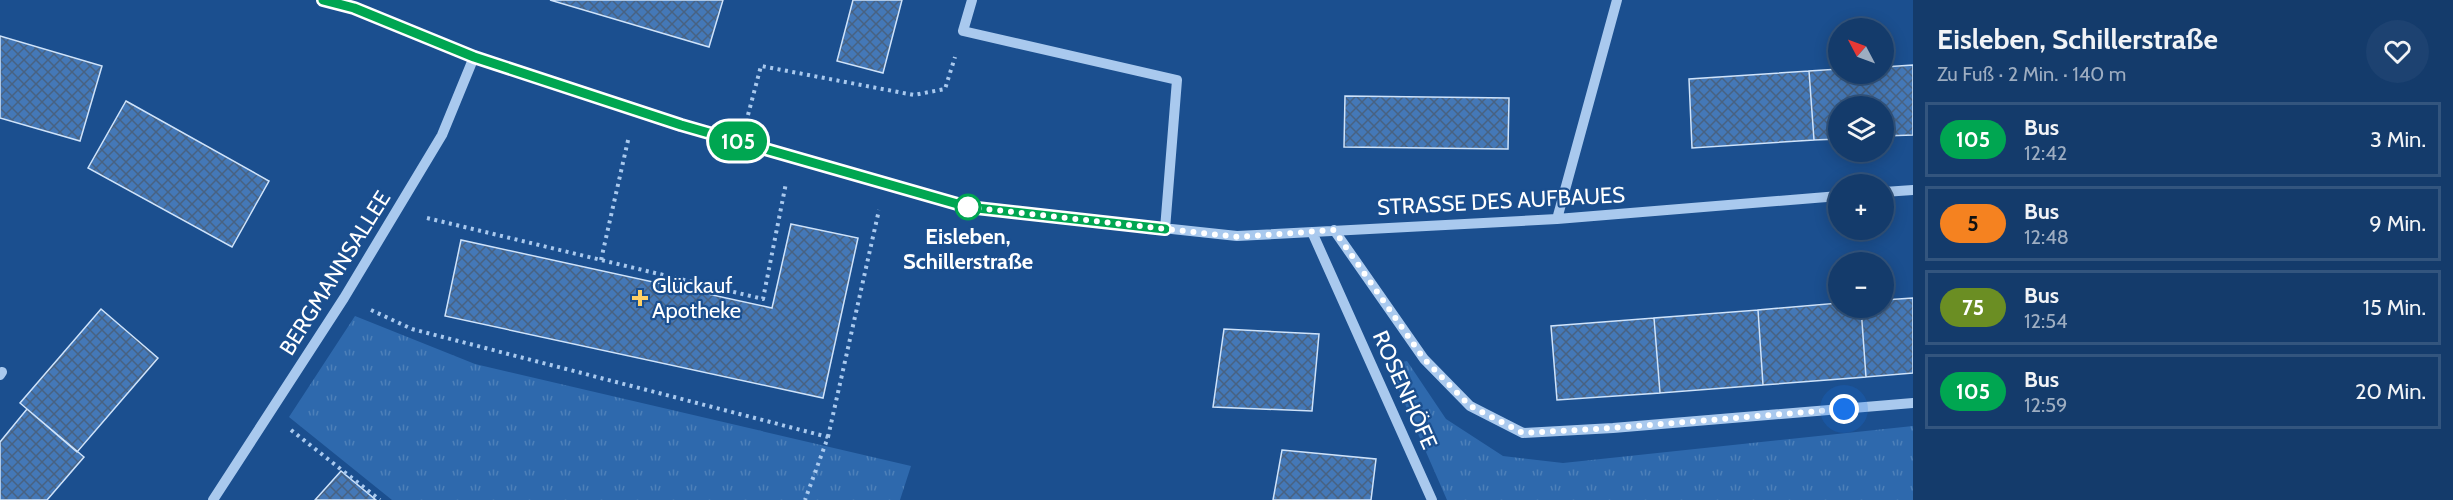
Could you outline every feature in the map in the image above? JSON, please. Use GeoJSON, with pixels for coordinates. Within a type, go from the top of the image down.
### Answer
{"type":"FeatureCollection","features":[{"type":"Feature","properties":{"kind":"street","name":"STRASSE DES AUFBAUES"},"geometry":{"type":"LineString","coordinates":[[323,0],[354,8],[474,57],[635,109],[968,207],[1238,237],[1557,219],[1828,197]]}},
{"type":"Feature","properties":{"kind":"street"},"geometry":{"type":"LineString","coordinates":[[972,0],[963,31],[1177,80],[1165,229]]}},
{"type":"Feature","properties":{"kind":"street"},"geometry":{"type":"LineString","coordinates":[[1557,219],[1617,0]]}},
{"type":"Feature","properties":{"kind":"street","name":"BERGMANNSALLEE"},"geometry":{"type":"LineString","coordinates":[[213,500],[344,298],[442,135],[474,57]]}},
{"type":"Feature","properties":{"kind":"street"},"geometry":{"type":"LineString","coordinates":[[1894,191],[1913,190]]}},
{"type":"Feature","properties":{"kind":"street"},"geometry":{"type":"LineString","coordinates":[[1334,230],[1424,359],[1470,406],[1523,433],[1613,428],[1913,403]]}},
{"type":"Feature","properties":{"kind":"street","name":"ROSENHÖFE"},"geometry":{"type":"LineString","coordinates":[[1312,232],[1432,500]]}},
{"type":"Feature","properties":{"kind":"path"},"geometry":{"type":"LineString","coordinates":[[741,142],[761,66],[914,95],[945,89],[963,31]]}},
{"type":"Feature","properties":{"kind":"path"},"geometry":{"type":"LineString","coordinates":[[601,260],[635,109]]}},
{"type":"Feature","properties":{"kind":"path"},"geometry":{"type":"LineString","coordinates":[[397,211],[763,299],[787,179]]}},
{"type":"Feature","properties":{"kind":"path"},"geometry":{"type":"LineString","coordinates":[[804,500],[828,437],[885,183]]}},
{"type":"Feature","properties":{"kind":"path"},"geometry":{"type":"LineString","coordinates":[[344,298],[412,328],[828,437]]}},
{"type":"Feature","properties":{"kind":"path"},"geometry":{"type":"LineString","coordinates":[[270,413],[380,500]]}},
{"type":"Feature","properties":{"kind":"green space"},"geometry":{"type":"Polygon","coordinates":[[[355,316],[475,364],[911,466],[900,500],[392,500],[289,417],[355,316]]]}},
{"type":"Feature","properties":{"kind":"green space"},"geometry":{"type":"Polygon","coordinates":[[[1407,361],[1446,419],[1503,456],[1563,463],[1913,426],[1913,500],[1447,500],[1388,365],[1407,361]]]}},
{"type":"Feature","properties":{"kind":"building"},"geometry":{"type":"Polygon","coordinates":[[[550,0],[723,0],[709,47],[550,0]]]}},
{"type":"Feature","properties":{"kind":"building"},"geometry":{"type":"Polygon","coordinates":[[[853,0],[902,0],[883,73],[837,61],[853,0]]]}},
{"type":"Feature","properties":{"kind":"building"},"geometry":{"type":"Polygon","coordinates":[[[0,36],[102,66],[80,141],[0,118],[0,36]]]}},
{"type":"Feature","properties":{"kind":"building"},"geometry":{"type":"Polygon","coordinates":[[[1913,65],[1913,135],[1894,136],[1894,96],[1828,96],[1828,139],[1814,140],[1809,71],[1828,70],[1828,84],[1894,84],[1894,66],[1913,65]]]}},
{"type":"Feature","properties":{"kind":"building"},"geometry":{"type":"Polygon","coordinates":[[[1809,71],[1814,140],[1692,148],[1689,79],[1809,71]]]}},
{"type":"Feature","properties":{"kind":"building"},"geometry":{"type":"Polygon","coordinates":[[[1345,96],[1509,98],[1508,149],[1344,147],[1345,96]]]}},
{"type":"Feature","properties":{"kind":"building"},"geometry":{"type":"Polygon","coordinates":[[[126,101],[269,181],[232,247],[88,168],[126,101]]]}},
{"type":"Feature","properties":{"kind":"building"},"geometry":{"type":"Polygon","coordinates":[[[791,224],[858,238],[823,398],[445,316],[461,240],[772,308],[791,224]]]}},
{"type":"Feature","properties":{"kind":"building"},"geometry":{"type":"Polygon","coordinates":[[[1913,298],[1913,373],[1866,377],[1862,318],[1894,318],[1894,299],[1913,298]]]}},
{"type":"Feature","properties":{"kind":"building"},"geometry":{"type":"Polygon","coordinates":[[[1828,304],[1828,318],[1862,318],[1866,377],[1763,385],[1758,310],[1828,304]]]}},
{"type":"Feature","properties":{"kind":"building"},"geometry":{"type":"Polygon","coordinates":[[[101,309],[158,358],[77,452],[20,403],[101,309]]]}},
{"type":"Feature","properties":{"kind":"building"},"geometry":{"type":"Polygon","coordinates":[[[1758,310],[1763,385],[1660,393],[1654,318],[1758,310]]]}},
{"type":"Feature","properties":{"kind":"building"},"geometry":{"type":"Polygon","coordinates":[[[1654,318],[1660,393],[1557,400],[1551,326],[1654,318]]]}},
{"type":"Feature","properties":{"kind":"building"},"geometry":{"type":"Polygon","coordinates":[[[1224,329],[1319,334],[1312,411],[1213,407],[1224,329]]]}},
{"type":"Feature","properties":{"kind":"building"},"geometry":{"type":"Polygon","coordinates":[[[27,409],[84,457],[47,500],[0,500],[0,442],[27,409]]]}},
{"type":"Feature","properties":{"kind":"building"},"geometry":{"type":"Polygon","coordinates":[[[1282,450],[1376,459],[1371,500],[1273,500],[1282,450]]]}},
{"type":"Feature","properties":{"kind":"building"},"geometry":{"type":"Polygon","coordinates":[[[341,471],[376,500],[315,500],[341,471]]]}},
{"type":"Feature","properties":{"kind":"bus line","name":"105"},"geometry":{"type":"LineString","coordinates":[[323,0],[354,8],[474,57],[681,125],[968,207],[1165,229]]}},
{"type":"Feature","properties":{"kind":"place","name":"Eisleben, Schillerstraße"},"geometry":{"type":"Point","coordinates":[968,207]}},
{"type":"Feature","properties":{"kind":"place","name":"Glückauf Apotheke"},"geometry":{"type":"Point","coordinates":[640,298]}},
{"type":"Feature","properties":{"kind":"route"},"geometry":{"type":"LineString","coordinates":[[968,207],[1238,237],[1334,230],[1424,359],[1470,406],[1523,433],[1844,409]]}}]}
